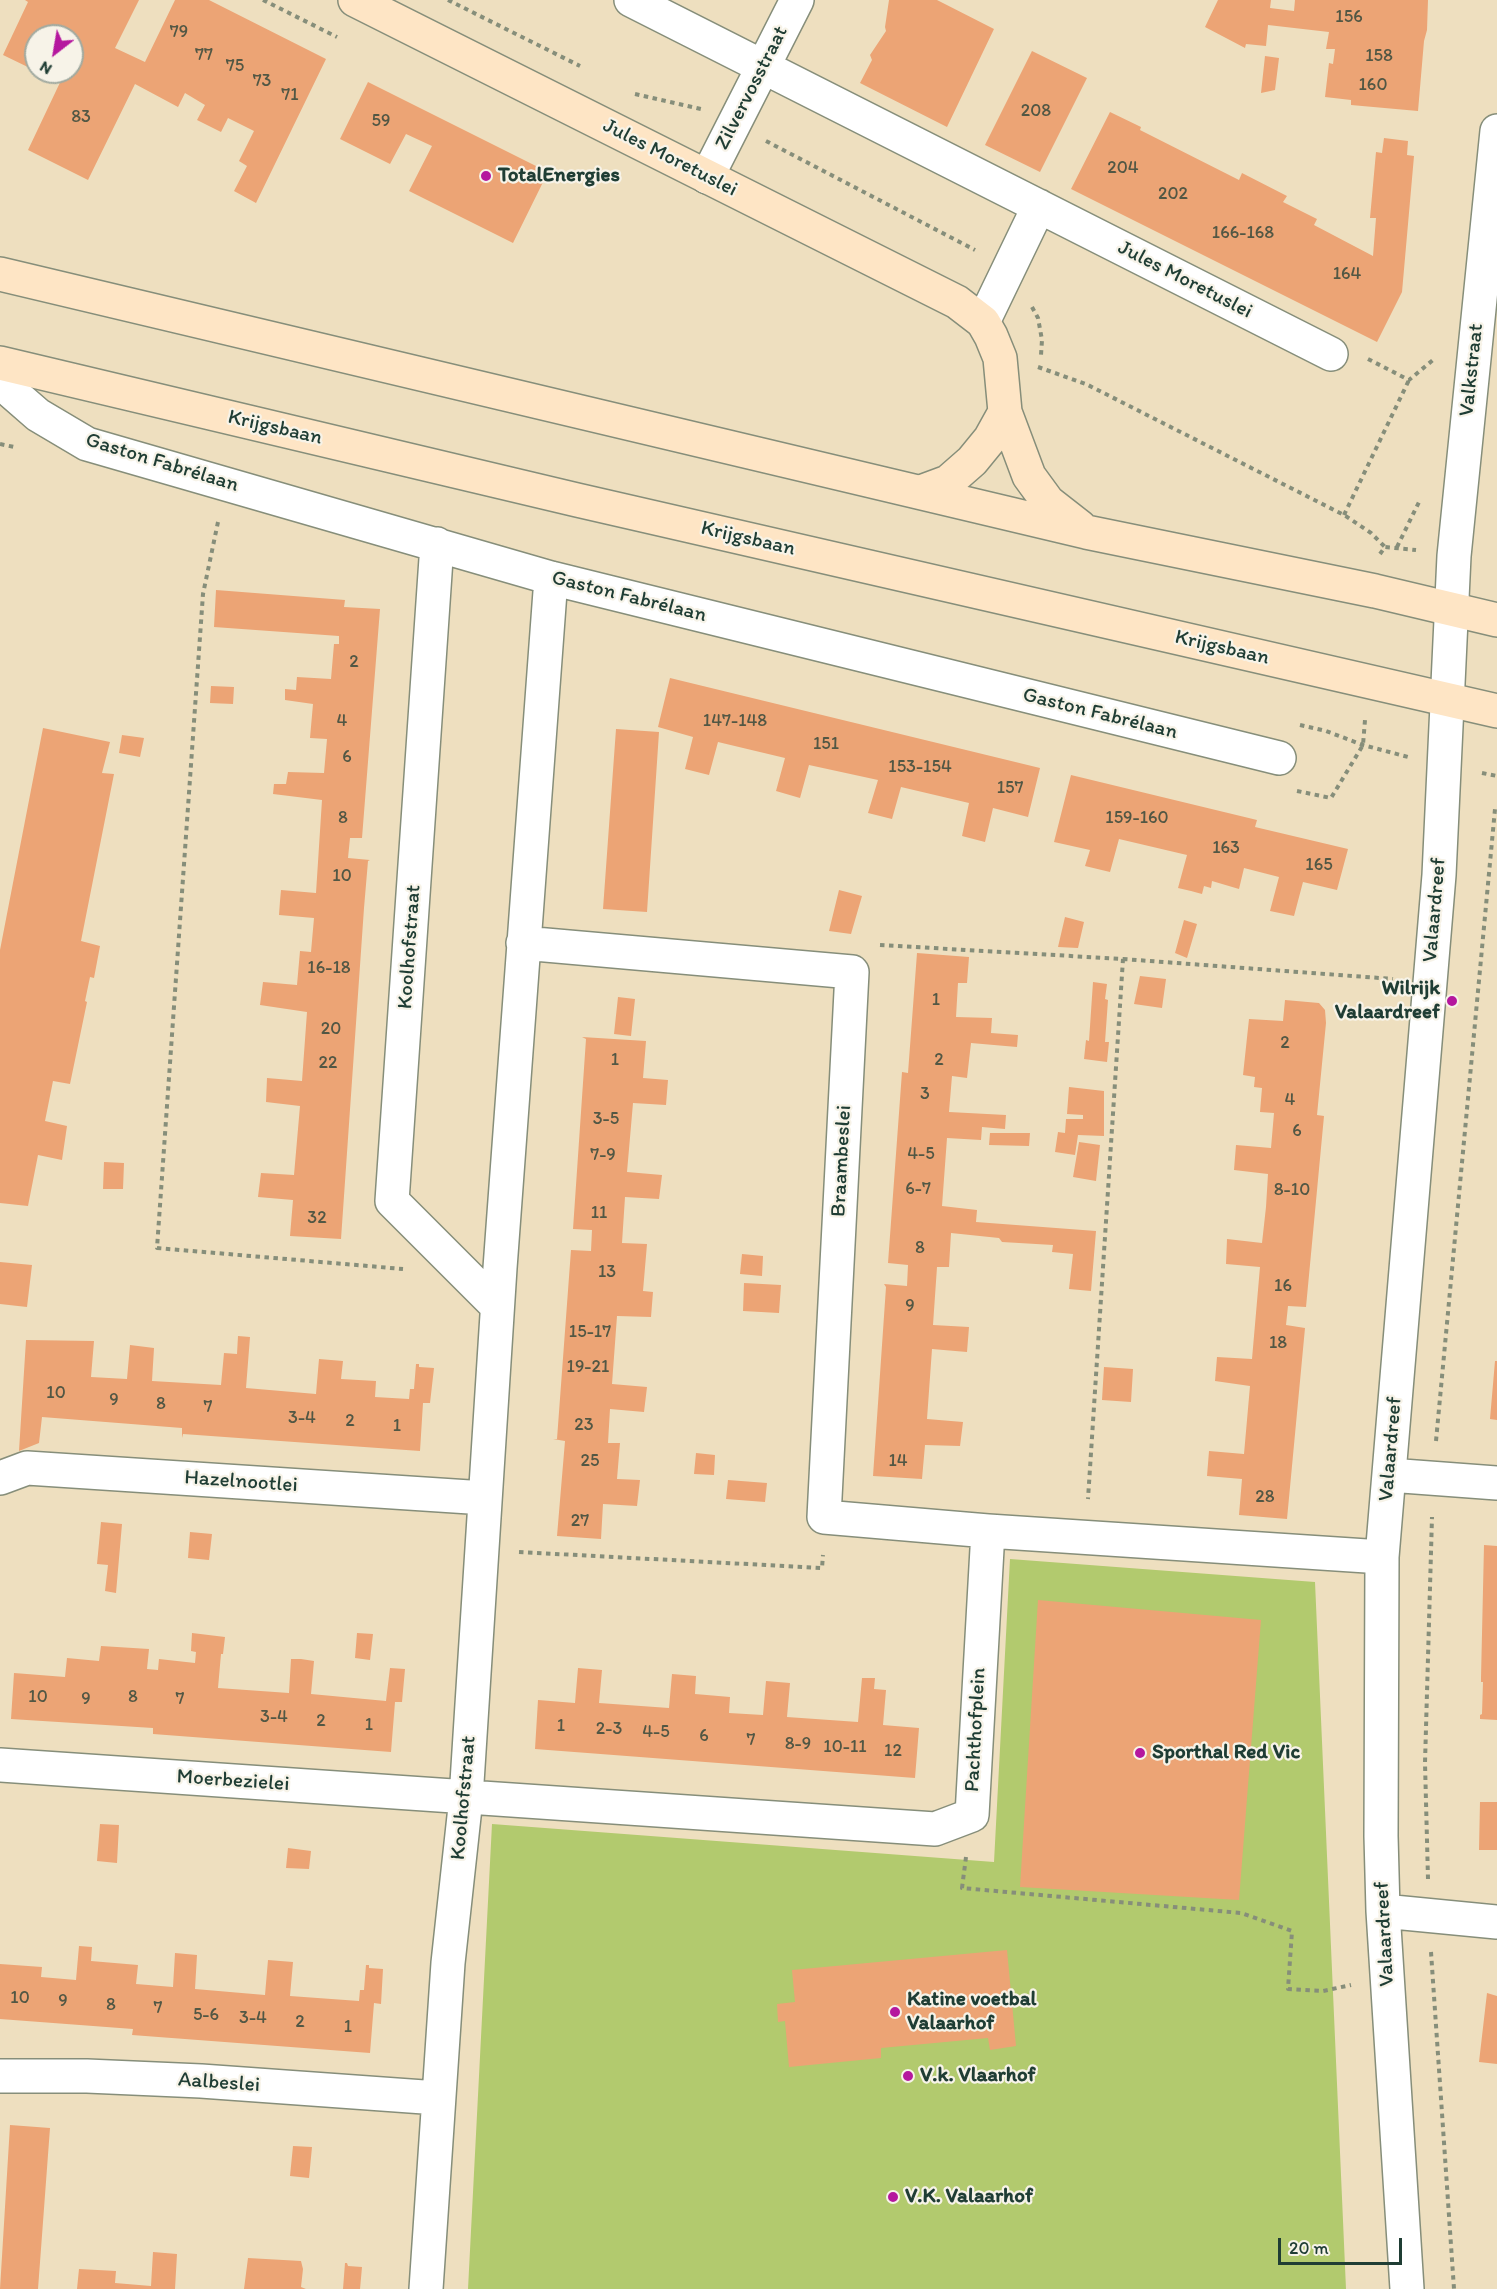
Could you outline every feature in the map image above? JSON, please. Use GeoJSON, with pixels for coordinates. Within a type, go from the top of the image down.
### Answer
{"type":"FeatureCollection","features":[{"type":"Feature","properties":{"kind":"main road","name":"Jules Moretuslei"},"geometry":{"type":"LineString","coordinates":[[355,0],[957,302],[983,322],[992,336],[1000,358],[1005,412],[1029,476],[1048,502],[1086,532]]}},
{"type":"Feature","properties":{"kind":"main road"},"geometry":{"type":"LineString","coordinates":[[0,274],[1086,532],[1375,591],[1497,620]]}},
{"type":"Feature","properties":{"kind":"main road","name":"Krijgsbaan"},"geometry":{"type":"LineString","coordinates":[[0,363],[577,500],[1497,711]]}},
{"type":"Feature","properties":{"kind":"main road"},"geometry":{"type":"LineString","coordinates":[[921,492],[948,482],[972,461],[990,439],[1005,412]]}},
{"type":"Feature","properties":{"kind":"street","name":"Jules Moretuslei"},"geometry":{"type":"LineString","coordinates":[[631,0],[1331,354]]}},
{"type":"Feature","properties":{"kind":"street","name":"Zilvervosstraat"},"geometry":{"type":"LineString","coordinates":[[707,177],[797,0]]}},
{"type":"Feature","properties":{"kind":"street","name":"Valkstraat"},"geometry":{"type":"LineString","coordinates":[[1452,609],[1454,556],[1497,131]]}},
{"type":"Feature","properties":{"kind":"street"},"geometry":{"type":"LineString","coordinates":[[983,322],[1039,206]]}},
{"type":"Feature","properties":{"kind":"street","name":"Gaston Fabrélaan"},"geometry":{"type":"LineString","coordinates":[[0,381],[38,415],[87,444],[551,578],[1279,758]]}},
{"type":"Feature","properties":{"kind":"street","name":"Koolhofstraat"},"geometry":{"type":"LineString","coordinates":[[437,544],[392,1201],[497,1306]]}},
{"type":"Feature","properties":{"kind":"street","name":"Koolhofstraat"},"geometry":{"type":"LineString","coordinates":[[426,2289],[448,1963],[466,1798],[497,1306],[551,578]]}},
{"type":"Feature","properties":{"kind":"street","name":"Valaardreef"},"geometry":{"type":"LineString","coordinates":[[1407,2289],[1383,1911],[1382,1557],[1439,875],[1452,609]]}},
{"type":"Feature","properties":{"kind":"street","name":"Braambeslei"},"geometry":{"type":"LineString","coordinates":[[523,943],[852,972],[824,1517]]}},
{"type":"Feature","properties":{"kind":"street","name":"Hazelnootlei"},"geometry":{"type":"LineString","coordinates":[[0,1478],[27,1468],[485,1498]]}},
{"type":"Feature","properties":{"kind":"street"},"geometry":{"type":"LineString","coordinates":[[1389,1475],[1497,1483]]}},
{"type":"Feature","properties":{"kind":"street"},"geometry":{"type":"LineString","coordinates":[[824,1517],[988,1531],[1382,1557]]}},
{"type":"Feature","properties":{"kind":"street","name":"Pachthofplein"},"geometry":{"type":"LineString","coordinates":[[466,1798],[935,1829],[972,1815],[988,1531]]}},
{"type":"Feature","properties":{"kind":"street","name":"Moerbezielei"},"geometry":{"type":"LineString","coordinates":[[0,1765],[466,1798]]}},
{"type":"Feature","properties":{"kind":"street"},"geometry":{"type":"LineString","coordinates":[[1383,1911],[1497,1922]]}},
{"type":"Feature","properties":{"kind":"street","name":"Aalbeslei"},"geometry":{"type":"LineString","coordinates":[[0,2076],[87,2076],[201,2081],[438,2098]]}},
{"type":"Feature","properties":{"kind":"path"},"geometry":{"type":"LineString","coordinates":[[448,0],[585,69]]}},
{"type":"Feature","properties":{"kind":"path"},"geometry":{"type":"LineString","coordinates":[[627,90],[637,95],[706,110],[988,256],[1008,272],[1024,292],[1038,318],[1042,340],[1041,378]]}},
{"type":"Feature","properties":{"kind":"path"},"geometry":{"type":"LineString","coordinates":[[1331,354],[1367,358],[1409,380]]}},
{"type":"Feature","properties":{"kind":"path"},"geometry":{"type":"LineString","coordinates":[[1344,515],[1409,380],[1433,360]]}},
{"type":"Feature","properties":{"kind":"path"},"geometry":{"type":"LineString","coordinates":[[1040,368],[1086,384],[1344,515],[1371,533],[1385,547],[1397,547]]}},
{"type":"Feature","properties":{"kind":"path"},"geometry":{"type":"LineString","coordinates":[[226,483],[203,594],[157,1248],[413,1269],[458,1267]]}},
{"type":"Feature","properties":{"kind":"path"},"geometry":{"type":"LineString","coordinates":[[1379,556],[1385,547]]}},
{"type":"Feature","properties":{"kind":"path"},"geometry":{"type":"LineString","coordinates":[[1279,758],[1270,785],[1331,798],[1363,745],[1387,752]]}},
{"type":"Feature","properties":{"kind":"path"},"geometry":{"type":"LineString","coordinates":[[1454,2289],[1428,1915],[1425,1763],[1433,1478],[1495,809],[1497,807]]}},
{"type":"Feature","properties":{"kind":"path"},"geometry":{"type":"LineString","coordinates":[[879,945],[1123,959],[1429,982]]}},
{"type":"Feature","properties":{"kind":"path"},"geometry":{"type":"LineString","coordinates":[[1086,1536],[1123,959]]}},
{"type":"Feature","properties":{"kind":"path"},"geometry":{"type":"LineString","coordinates":[[483,1550],[822,1568],[824,1517]]}},
{"type":"Feature","properties":{"kind":"path"},"geometry":{"type":"LineString","coordinates":[[972,1815],[962,1888],[1241,1913],[1292,1931],[1288,1989],[1323,1991],[1387,1978]]}},
{"type":"Feature","properties":{"kind":"green space","name":"V.k. Vlaarhof"},"geometry":{"type":"Polygon","coordinates":[[[1010,1559],[1315,1582],[1346,2289],[468,2289],[492,1824],[994,1862],[1010,1559]]]}},
{"type":"Feature","properties":{"kind":"building"},"geometry":{"type":"Polygon","coordinates":[[[25,0],[139,0],[115,48],[145,62],[175,0],[209,0],[326,59],[256,203],[234,191],[247,166],[239,161],[254,131],[228,118],[221,132],[197,120],[205,105],[185,93],[178,107],[135,84],[88,180],[28,150],[59,84],[84,84],[84,24],[24,24],[24,65],[3,55],[28,2],[25,0]]]}},
{"type":"Feature","properties":{"kind":"building"},"geometry":{"type":"Polygon","coordinates":[[[889,0],[937,0],[994,29],[947,127],[860,83],[872,60],[870,55],[886,31],[889,0]]]}},
{"type":"Feature","properties":{"kind":"building"},"geometry":{"type":"Polygon","coordinates":[[[1218,0],[1271,0],[1270,8],[1294,11],[1295,0],[1428,0],[1418,111],[1351,105],[1351,100],[1325,97],[1329,63],[1333,64],[1335,49],[1326,49],[1329,32],[1268,25],[1266,46],[1246,44],[1245,48],[1205,27],[1218,0]]]}},
{"type":"Feature","properties":{"kind":"building"},"geometry":{"type":"Polygon","coordinates":[[[1032,51],[1087,78],[1040,172],[985,145],[1032,51]]]}},
{"type":"Feature","properties":{"kind":"building"},"geometry":{"type":"Polygon","coordinates":[[[1265,56],[1279,58],[1275,90],[1261,93],[1265,56]]]}},
{"type":"Feature","properties":{"kind":"building"},"geometry":{"type":"Polygon","coordinates":[[[368,82],[548,172],[513,243],[409,191],[432,146],[406,134],[390,164],[340,139],[368,82]]]}},
{"type":"Feature","properties":{"kind":"building"},"geometry":{"type":"Polygon","coordinates":[[[1110,112],[1141,127],[1140,130],[1239,180],[1242,173],[1287,196],[1283,202],[1317,219],[1314,225],[1373,256],[1376,218],[1370,218],[1376,152],[1382,153],[1384,138],[1408,141],[1407,155],[1414,156],[1402,292],[1377,342],[1071,189],[1110,112]]]}},
{"type":"Feature","properties":{"kind":"building"},"geometry":{"type":"Polygon","coordinates":[[[216,590],[345,600],[344,607],[380,609],[362,838],[350,838],[348,858],[370,860],[368,861],[364,908],[341,1239],[290,1236],[293,1200],[258,1197],[261,1173],[294,1175],[300,1106],[266,1102],[267,1078],[302,1081],[307,1012],[260,1005],[263,982],[297,985],[300,951],[311,952],[314,918],[279,915],[280,901],[281,890],[316,893],[322,800],[273,794],[274,784],[286,784],[288,772],[324,773],[327,739],[310,738],[313,704],[285,700],[285,689],[296,690],[297,677],[331,679],[334,644],[339,644],[339,636],[214,627],[216,590]]]}},
{"type":"Feature","properties":{"kind":"building"},"geometry":{"type":"Polygon","coordinates":[[[670,678],[1040,768],[1028,817],[993,808],[985,842],[962,836],[969,803],[901,787],[892,819],[868,813],[878,780],[809,765],[800,798],[776,791],[785,758],[718,742],[709,775],[685,769],[693,737],[658,727],[670,678]]]}},
{"type":"Feature","properties":{"kind":"building"},"geometry":{"type":"Polygon","coordinates":[[[211,686],[234,687],[233,704],[210,703],[211,686]]]}},
{"type":"Feature","properties":{"kind":"building"},"geometry":{"type":"Polygon","coordinates":[[[43,728],[110,742],[102,773],[114,774],[81,941],[100,946],[94,978],[90,977],[70,1084],[53,1081],[45,1121],[67,1126],[62,1160],[38,1155],[28,1206],[0,1203],[0,950],[43,728]]]}},
{"type":"Feature","properties":{"kind":"building"},"geometry":{"type":"Polygon","coordinates":[[[616,729],[659,732],[647,912],[603,909],[616,729]]]}},
{"type":"Feature","properties":{"kind":"building"},"geometry":{"type":"Polygon","coordinates":[[[122,735],[144,738],[140,757],[119,753],[122,735]]]}},
{"type":"Feature","properties":{"kind":"building"},"geometry":{"type":"Polygon","coordinates":[[[1071,775],[1257,820],[1255,827],[1348,849],[1337,890],[1303,882],[1294,916],[1270,911],[1279,877],[1244,868],[1239,889],[1212,881],[1211,888],[1204,886],[1202,894],[1178,888],[1187,855],[1119,839],[1110,872],[1085,866],[1090,850],[1054,842],[1071,775]]]}},
{"type":"Feature","properties":{"kind":"building"},"geometry":{"type":"Polygon","coordinates":[[[839,890],[862,896],[851,934],[829,931],[839,890]]]}},
{"type":"Feature","properties":{"kind":"building"},"geometry":{"type":"Polygon","coordinates":[[[1065,917],[1084,922],[1078,948],[1058,947],[1065,917]]]}},
{"type":"Feature","properties":{"kind":"building"},"geometry":{"type":"Polygon","coordinates":[[[1184,920],[1197,924],[1187,958],[1175,953],[1184,920]]]}},
{"type":"Feature","properties":{"kind":"building"},"geometry":{"type":"Polygon","coordinates":[[[917,953],[969,957],[967,983],[958,983],[956,1017],[992,1018],[991,1033],[1018,1035],[1017,1047],[971,1043],[967,1078],[952,1076],[949,1112],[1006,1115],[1005,1129],[982,1127],[981,1140],[947,1138],[942,1206],[977,1210],[976,1222],[1096,1231],[1091,1291],[1069,1289],[1073,1254],[1052,1252],[1053,1245],[1002,1242],[999,1238],[951,1233],[949,1267],[937,1267],[933,1325],[969,1327],[967,1352],[932,1349],[927,1419],[963,1422],[960,1446],[925,1445],[922,1479],[873,1476],[886,1287],[884,1284],[907,1286],[908,1265],[888,1263],[902,1072],[908,1073],[917,953]]]}},
{"type":"Feature","properties":{"kind":"building"},"geometry":{"type":"Polygon","coordinates":[[[1140,976],[1166,979],[1162,1008],[1134,1004],[1140,976]]]}},
{"type":"Feature","properties":{"kind":"building"},"geometry":{"type":"Polygon","coordinates":[[[1093,982],[1107,984],[1105,1042],[1109,1042],[1107,1062],[1084,1059],[1086,1040],[1089,1041],[1093,982]]]}},
{"type":"Feature","properties":{"kind":"building"},"geometry":{"type":"Polygon","coordinates":[[[618,997],[635,999],[631,1036],[614,1034],[618,997]]]}},
{"type":"Feature","properties":{"kind":"building"},"geometry":{"type":"Polygon","coordinates":[[[1285,1000],[1319,1003],[1325,1010],[1326,1023],[1317,1115],[1324,1116],[1306,1307],[1288,1306],[1286,1325],[1305,1328],[1287,1519],[1239,1515],[1242,1479],[1207,1476],[1209,1451],[1244,1454],[1250,1386],[1215,1381],[1217,1357],[1252,1359],[1260,1267],[1226,1264],[1227,1239],[1262,1243],[1268,1174],[1234,1170],[1236,1145],[1271,1148],[1274,1113],[1260,1112],[1262,1088],[1254,1087],[1255,1077],[1243,1075],[1249,1019],[1283,1021],[1285,1000]]]}},
{"type":"Feature","properties":{"kind":"building"},"geometry":{"type":"Polygon","coordinates":[[[582,1037],[646,1041],[643,1078],[668,1080],[666,1105],[633,1103],[627,1172],[662,1175],[659,1199],[625,1197],[622,1243],[647,1244],[643,1291],[653,1292],[651,1317],[617,1316],[612,1384],[647,1387],[644,1412],[610,1409],[608,1443],[620,1443],[617,1479],[640,1480],[637,1506],[603,1504],[601,1539],[557,1536],[565,1441],[553,1439],[557,1439],[571,1250],[591,1251],[592,1230],[573,1229],[586,1039],[582,1037]]]}},
{"type":"Feature","properties":{"kind":"building"},"geometry":{"type":"Polygon","coordinates":[[[1069,1087],[1104,1091],[1104,1136],[1078,1135],[1075,1155],[1055,1152],[1058,1132],[1065,1133],[1066,1119],[1083,1119],[1083,1115],[1067,1114],[1069,1087]]]}},
{"type":"Feature","properties":{"kind":"building"},"geometry":{"type":"Polygon","coordinates":[[[990,1133],[1030,1133],[1029,1146],[989,1145],[990,1133]]]}},
{"type":"Feature","properties":{"kind":"building"},"geometry":{"type":"Polygon","coordinates":[[[1079,1142],[1100,1145],[1096,1181],[1073,1177],[1079,1142]]]}},
{"type":"Feature","properties":{"kind":"building"},"geometry":{"type":"Polygon","coordinates":[[[104,1162],[124,1163],[123,1189],[103,1189],[104,1162]]]}},
{"type":"Feature","properties":{"kind":"building"},"geometry":{"type":"Polygon","coordinates":[[[742,1254],[763,1256],[762,1276],[740,1274],[742,1254]]]}},
{"type":"Feature","properties":{"kind":"building"},"geometry":{"type":"Polygon","coordinates":[[[0,1262],[32,1265],[27,1307],[0,1304],[0,1262]]]}},
{"type":"Feature","properties":{"kind":"building"},"geometry":{"type":"Polygon","coordinates":[[[744,1283],[781,1285],[779,1313],[743,1311],[744,1283]]]}},
{"type":"Feature","properties":{"kind":"building"},"geometry":{"type":"Polygon","coordinates":[[[238,1336],[250,1337],[246,1388],[316,1394],[319,1359],[343,1361],[341,1379],[376,1381],[375,1397],[409,1399],[410,1389],[414,1389],[416,1364],[419,1364],[419,1367],[434,1368],[430,1403],[423,1403],[420,1451],[183,1434],[182,1438],[182,1428],[42,1417],[39,1443],[19,1451],[26,1340],[94,1341],[91,1377],[127,1379],[130,1345],[154,1348],[152,1381],[221,1385],[224,1353],[237,1354],[238,1336]]]}},
{"type":"Feature","properties":{"kind":"building"},"geometry":{"type":"Polygon","coordinates":[[[1495,1361],[1497,1361],[1497,1420],[1490,1419],[1495,1361]]]}},
{"type":"Feature","properties":{"kind":"building"},"geometry":{"type":"Polygon","coordinates":[[[1104,1367],[1133,1369],[1131,1402],[1102,1400],[1104,1367]]]}},
{"type":"Feature","properties":{"kind":"building"},"geometry":{"type":"Polygon","coordinates":[[[696,1453],[715,1455],[714,1475],[694,1474],[696,1453]]]}},
{"type":"Feature","properties":{"kind":"building"},"geometry":{"type":"Polygon","coordinates":[[[728,1480],[767,1483],[765,1502],[726,1499],[728,1480]]]}},
{"type":"Feature","properties":{"kind":"building"},"geometry":{"type":"Polygon","coordinates":[[[101,1522],[122,1524],[116,1593],[105,1591],[108,1565],[97,1564],[101,1522]]]}},
{"type":"Feature","properties":{"kind":"building"},"geometry":{"type":"Polygon","coordinates":[[[190,1532],[212,1534],[209,1560],[188,1558],[190,1532]]]}},
{"type":"Feature","properties":{"kind":"building"},"geometry":{"type":"Polygon","coordinates":[[[1484,1545],[1497,1546],[1497,1720],[1480,1719],[1483,1682],[1481,1678],[1484,1545]]]}},
{"type":"Feature","properties":{"kind":"building","name":"Sporthal Red Vic"},"geometry":{"type":"Polygon","coordinates":[[[1038,1600],[1261,1620],[1239,1900],[1020,1887],[1038,1600]]]}},
{"type":"Feature","properties":{"kind":"building"},"geometry":{"type":"Polygon","coordinates":[[[192,1633],[225,1637],[218,1688],[289,1693],[291,1659],[301,1659],[314,1661],[311,1694],[386,1701],[390,1668],[405,1669],[402,1702],[395,1702],[391,1752],[153,1734],[153,1728],[11,1719],[14,1673],[65,1677],[67,1658],[99,1661],[101,1646],[149,1649],[147,1669],[158,1670],[159,1659],[195,1663],[196,1652],[191,1651],[192,1633]]]}},
{"type":"Feature","properties":{"kind":"building"},"geometry":{"type":"Polygon","coordinates":[[[357,1633],[373,1634],[370,1660],[355,1658],[357,1633]]]}},
{"type":"Feature","properties":{"kind":"building"},"geometry":{"type":"Polygon","coordinates":[[[578,1668],[602,1670],[599,1703],[669,1708],[672,1674],[696,1676],[695,1694],[730,1697],[729,1713],[763,1715],[766,1681],[790,1683],[787,1717],[858,1722],[862,1678],[875,1678],[874,1689],[886,1690],[883,1725],[919,1728],[915,1778],[535,1749],[538,1700],[575,1703],[578,1668]]]}},
{"type":"Feature","properties":{"kind":"building"},"geometry":{"type":"Polygon","coordinates":[[[1480,1802],[1497,1802],[1497,1850],[1479,1850],[1480,1802]]]}},
{"type":"Feature","properties":{"kind":"building"},"geometry":{"type":"Polygon","coordinates":[[[100,1824],[119,1825],[117,1863],[97,1861],[100,1824]]]}},
{"type":"Feature","properties":{"kind":"building"},"geometry":{"type":"Polygon","coordinates":[[[288,1848],[311,1851],[309,1869],[286,1868],[288,1848]]]}},
{"type":"Feature","properties":{"kind":"building"},"geometry":{"type":"Polygon","coordinates":[[[79,1946],[92,1947],[91,1961],[138,1965],[136,1984],[173,1987],[175,1953],[197,1955],[195,1989],[265,1995],[268,1960],[293,1962],[290,1996],[359,2001],[360,1990],[364,1990],[366,1965],[369,1965],[369,1968],[383,1969],[381,2004],[374,2003],[370,2053],[132,2035],[133,2029],[0,2019],[0,1964],[42,1967],[41,1977],[76,1980],[79,1946]]]}},
{"type":"Feature","properties":{"kind":"building","name":"Katine voetbal Valaarhof"},"geometry":{"type":"Polygon","coordinates":[[[1007,1950],[1016,2046],[990,2050],[988,2038],[881,2048],[881,2058],[789,2067],[785,2021],[778,2022],[777,2004],[795,2002],[792,1970],[1007,1950]]]}},
{"type":"Feature","properties":{"kind":"building"},"geometry":{"type":"Polygon","coordinates":[[[1487,1993],[1497,1996],[1497,2064],[1479,2062],[1487,1993]]]}},
{"type":"Feature","properties":{"kind":"building"},"geometry":{"type":"Polygon","coordinates":[[[10,2125],[50,2128],[38,2289],[0,2289],[10,2125]]]}},
{"type":"Feature","properties":{"kind":"building"},"geometry":{"type":"Polygon","coordinates":[[[293,2146],[312,2147],[309,2178],[290,2176],[293,2146]]]}},
{"type":"Feature","properties":{"kind":"building"},"geometry":{"type":"Polygon","coordinates":[[[153,2252],[177,2254],[175,2289],[77,2289],[79,2269],[116,2271],[115,2283],[151,2286],[153,2252]]]}},
{"type":"Feature","properties":{"kind":"building"},"geometry":{"type":"Polygon","coordinates":[[[248,2258],[301,2261],[303,2269],[301,2287],[306,2289],[244,2289],[248,2258]]]}},
{"type":"Feature","properties":{"kind":"building"},"geometry":{"type":"Polygon","coordinates":[[[345,2263],[348,2266],[362,2267],[360,2289],[343,2289],[345,2263]]]}},
{"type":"Feature","properties":{"kind":"place","name":"TotalEnergies"},"geometry":{"type":"Point","coordinates":[486,176]}},
{"type":"Feature","properties":{"kind":"place","name":"Wilrijk Valaardreef"},"geometry":{"type":"Point","coordinates":[1452,1001]}},
{"type":"Feature","properties":{"kind":"place","name":"Sporthal Red Vic"},"geometry":{"type":"Point","coordinates":[1140,1753]}},
{"type":"Feature","properties":{"kind":"place","name":"Katine voetbal Valaarhof"},"geometry":{"type":"Point","coordinates":[895,2012]}},
{"type":"Feature","properties":{"kind":"place","name":"V.k. Vlaarhof"},"geometry":{"type":"Point","coordinates":[908,2076]}},
{"type":"Feature","properties":{"kind":"place","name":"V.K. Valaarhof"},"geometry":{"type":"Point","coordinates":[893,2197]}}]}
